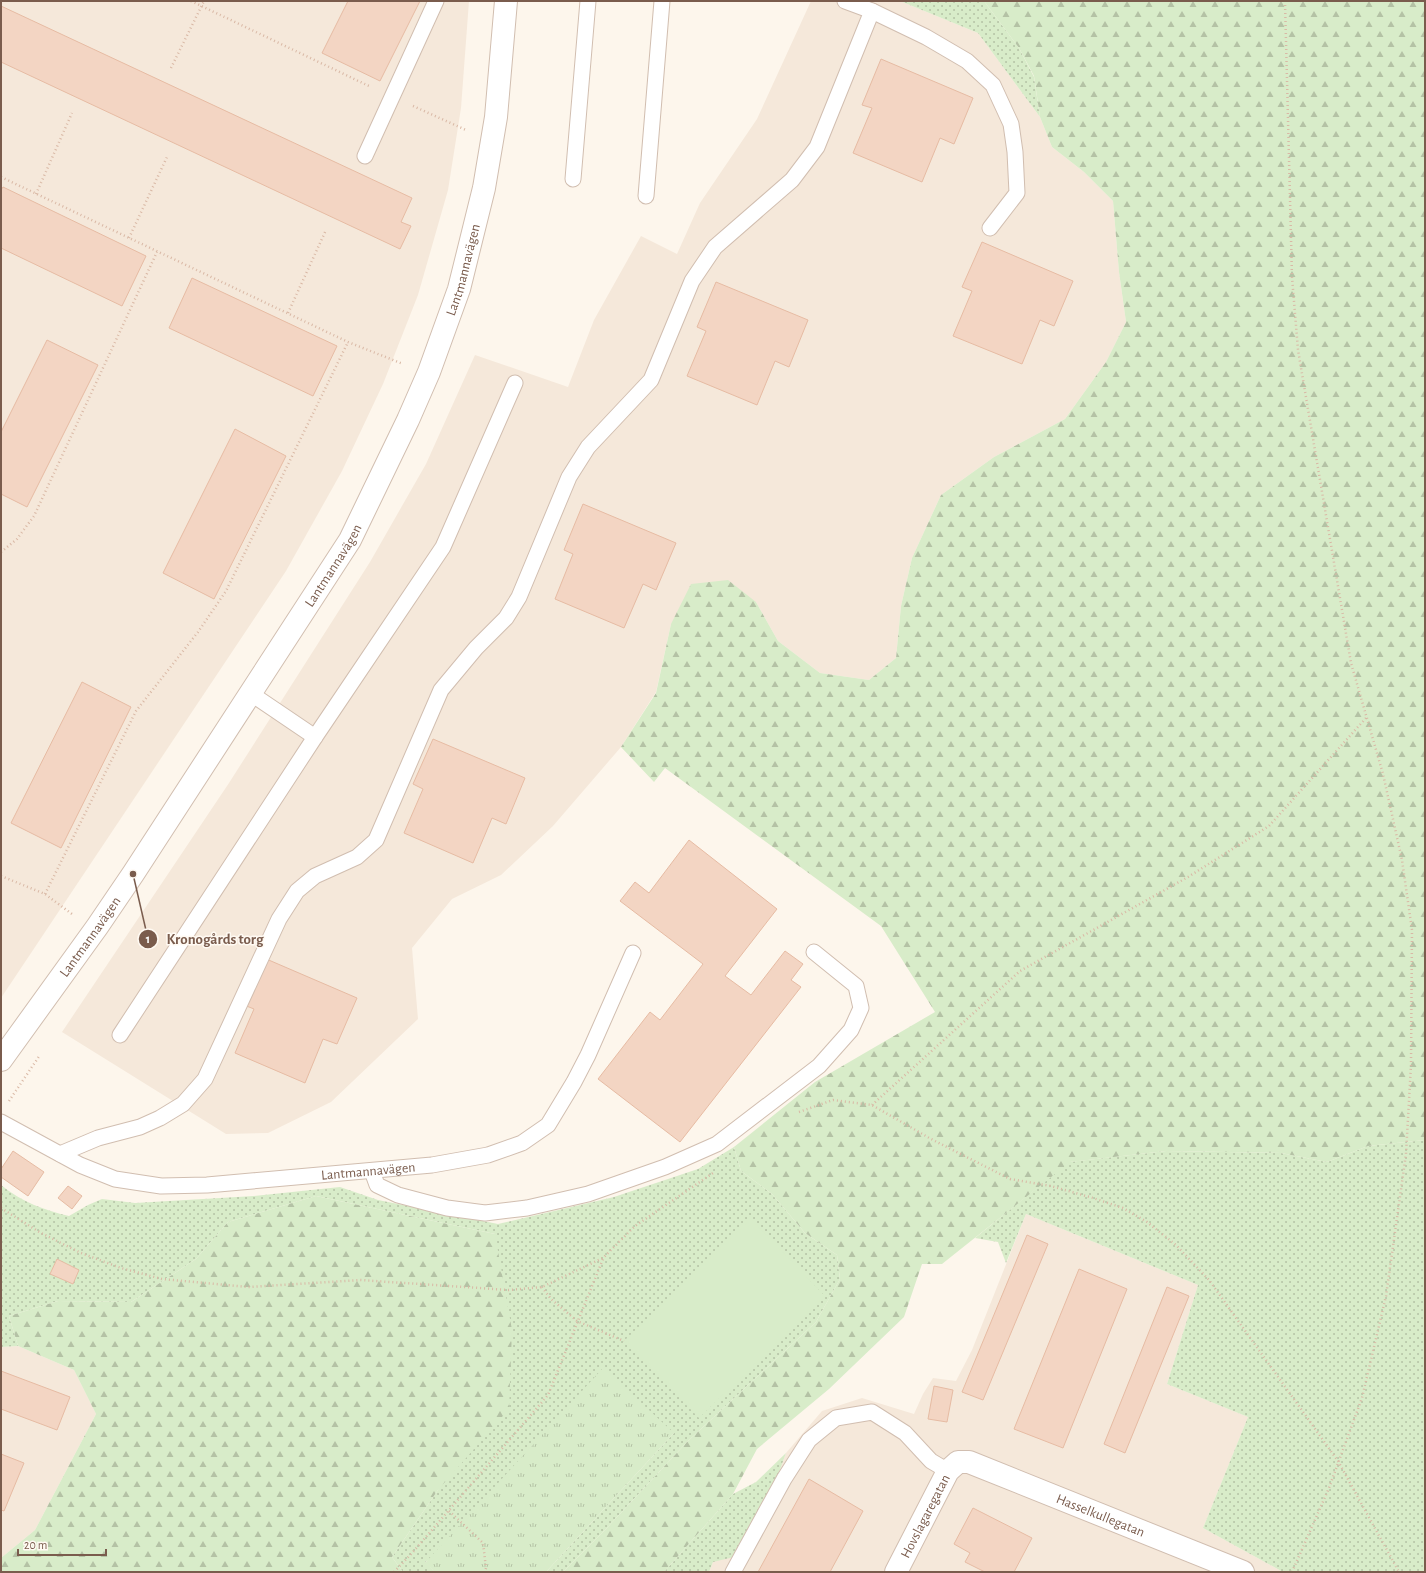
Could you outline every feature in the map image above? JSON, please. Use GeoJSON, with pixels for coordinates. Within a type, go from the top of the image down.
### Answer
{"type":"FeatureCollection","features":[{"type":"Feature","properties":{"kind":"street","name":"Lantmannavägen"},"geometry":{"type":"LineString","coordinates":[[1,1060],[97,927],[350,540],[408,420],[429,372],[459,289],[484,188],[496,117],[506,1]]}},
{"type":"Feature","properties":{"kind":"street","name":"Hasselkullegatan"},"geometry":{"type":"LineString","coordinates":[[953,1467],[969,1462],[1243,1572]]}},
{"type":"Feature","properties":{"kind":"street","name":"Hovslagaregatan"},"geometry":{"type":"LineString","coordinates":[[896,1572],[953,1467]]}},
{"type":"Feature","properties":{"kind":"lane"},"geometry":{"type":"LineString","coordinates":[[365,156],[393,98],[436,1]]}},
{"type":"Feature","properties":{"kind":"lane"},"geometry":{"type":"LineString","coordinates":[[573,179],[588,1]]}},
{"type":"Feature","properties":{"kind":"lane"},"geometry":{"type":"LineString","coordinates":[[646,196],[662,1]]}},
{"type":"Feature","properties":{"kind":"lane"},"geometry":{"type":"LineString","coordinates":[[846,1],[872,11],[926,37],[967,61],[992,85],[1011,124],[1017,192],[990,228]]}},
{"type":"Feature","properties":{"kind":"lane"},"geometry":{"type":"LineString","coordinates":[[60,1154],[98,1138],[140,1127],[160,1118],[183,1104],[205,1079],[279,919],[297,891],[315,876],[357,857],[376,840],[441,690],[476,648],[506,618],[519,597],[569,477],[588,447],[651,380],[692,280],[715,247],[792,180],[817,147],[872,11]]}},
{"type":"Feature","properties":{"kind":"lane"},"geometry":{"type":"LineString","coordinates":[[120,1035],[315,737],[443,548],[515,383]]}},
{"type":"Feature","properties":{"kind":"lane"},"geometry":{"type":"LineString","coordinates":[[250,694],[315,737]]}},
{"type":"Feature","properties":{"kind":"lane"},"geometry":{"type":"LineString","coordinates":[[372,1171],[377,1185],[398,1195],[447,1208],[485,1213],[527,1208],[588,1194],[665,1167],[717,1144],[819,1066],[851,1030],[861,1008],[856,986],[814,952]]}},
{"type":"Feature","properties":{"kind":"lane","name":"Lantmannavägen"},"geometry":{"type":"LineString","coordinates":[[1,1122],[80,1165],[115,1179],[161,1186],[207,1185],[372,1171],[432,1165],[488,1155],[522,1143],[548,1125],[574,1082],[588,1055],[633,953]]}},
{"type":"Feature","properties":{"kind":"lane"},"geometry":{"type":"LineString","coordinates":[[733,1572],[784,1479],[809,1440],[836,1418],[872,1412],[905,1433],[931,1461],[953,1467]]}},
{"type":"Feature","properties":{"kind":"path"},"geometry":{"type":"LineString","coordinates":[[191,1],[393,98],[466,130],[465,137]]}},
{"type":"Feature","properties":{"kind":"path"},"geometry":{"type":"LineString","coordinates":[[171,68],[204,1]]}},
{"type":"Feature","properties":{"kind":"path"},"geometry":{"type":"LineString","coordinates":[[1285,1],[1292,277],[1298,350],[1351,663],[1383,774],[1402,860],[1412,930],[1411,1065],[1406,1154],[1386,1296],[1362,1398],[1329,1488],[1292,1572]]}},
{"type":"Feature","properties":{"kind":"path"},"geometry":{"type":"LineString","coordinates":[[36,194],[72,113]]}},
{"type":"Feature","properties":{"kind":"path"},"geometry":{"type":"LineString","coordinates":[[129,238],[167,157]]}},
{"type":"Feature","properties":{"kind":"path"},"geometry":{"type":"LineString","coordinates":[[1,177],[348,342],[403,364],[429,372]]}},
{"type":"Feature","properties":{"kind":"path"},"geometry":{"type":"LineString","coordinates":[[288,314],[326,230]]}},
{"type":"Feature","properties":{"kind":"path"},"geometry":{"type":"LineString","coordinates":[[1,552],[17,539],[34,516],[157,252]]}},
{"type":"Feature","properties":{"kind":"path"},"geometry":{"type":"LineString","coordinates":[[45,894],[136,711],[198,632],[226,591],[348,342]]}},
{"type":"Feature","properties":{"kind":"path"},"geometry":{"type":"LineString","coordinates":[[400,371],[406,358]]}},
{"type":"Feature","properties":{"kind":"path"},"geometry":{"type":"LineString","coordinates":[[872,1105],[1020,971],[1188,877],[1269,826],[1366,718]]}},
{"type":"Feature","properties":{"kind":"path"},"geometry":{"type":"LineString","coordinates":[[1,876],[45,894],[72,914]]}},
{"type":"Feature","properties":{"kind":"path"},"geometry":{"type":"LineString","coordinates":[[68,920],[76,908]]}},
{"type":"Feature","properties":{"kind":"path"},"geometry":{"type":"LineString","coordinates":[[795,1114],[833,1100],[872,1105],[931,1139],[1010,1179],[1051,1186],[1093,1198],[1122,1208],[1147,1222],[1176,1245],[1208,1280],[1338,1461],[1399,1572]]}},
{"type":"Feature","properties":{"kind":"path"},"geometry":{"type":"LineString","coordinates":[[1,1208],[41,1233],[81,1253],[121,1268],[162,1280],[248,1287],[360,1280],[509,1290],[542,1287],[604,1258],[635,1226],[716,1170]]}},
{"type":"Feature","properties":{"kind":"path"},"geometry":{"type":"LineString","coordinates":[[394,1572],[449,1511],[548,1396],[577,1321],[604,1258]]}},
{"type":"Feature","properties":{"kind":"path"},"geometry":{"type":"LineString","coordinates":[[542,1287],[551,1299],[577,1321],[624,1341]]}},
{"type":"Feature","properties":{"kind":"path"},"geometry":{"type":"LineString","coordinates":[[449,1511],[482,1543],[486,1568],[484,1572]]}},
{"type":"Feature","properties":{"kind":"shaded area"},"geometry":{"type":"Polygon","coordinates":[[[1,1],[469,1],[461,108],[448,190],[418,295],[383,384],[342,471],[286,571],[1,998],[1,1]]]}},
{"type":"Feature","properties":{"kind":"shaded area"},"geometry":{"type":"Polygon","coordinates":[[[811,1],[900,1],[978,33],[1040,117],[1052,147],[1084,172],[1113,201],[1119,272],[1126,322],[1106,362],[1065,419],[994,457],[941,495],[912,558],[901,606],[896,658],[869,680],[820,673],[778,641],[756,602],[671,624],[656,692],[621,747],[553,826],[501,875],[452,899],[412,948],[418,1019],[331,1102],[268,1133],[226,1134],[62,1032],[229,783],[370,562],[426,464],[475,355],[568,387],[594,320],[641,236],[677,254],[700,203],[757,119],[811,1]]]}},
{"type":"Feature","properties":{"kind":"shaded area"},"geometry":{"type":"Polygon","coordinates":[[[1026,1214],[1198,1285],[1167,1384],[1248,1417],[1203,1528],[1283,1572],[709,1572],[713,1562],[777,1478],[786,1453],[822,1411],[862,1398],[914,1414],[923,1394],[933,1378],[956,1381],[972,1350],[1026,1214]]]}},
{"type":"Feature","properties":{"kind":"shaded area"},"geometry":{"type":"Polygon","coordinates":[[[18,1346],[74,1370],[96,1414],[35,1530],[1,1558],[1,1347],[18,1346]]]}},
{"type":"Feature","properties":{"kind":"green space"},"geometry":{"type":"Polygon","coordinates":[[[900,1],[984,1],[1019,48],[1034,77],[1040,117],[978,33],[900,1]]]}},
{"type":"Feature","properties":{"kind":"green space"},"geometry":{"type":"Polygon","coordinates":[[[984,1],[1425,1],[1425,1140],[1368,1146],[1327,1162],[1281,1153],[1166,1151],[1070,1162],[942,1264],[922,1264],[904,1317],[829,1389],[757,1449],[733,1494],[664,1572],[563,1572],[605,1530],[687,1442],[816,1322],[840,1279],[837,1255],[805,1233],[772,1194],[741,1171],[734,1147],[815,1082],[935,1012],[881,926],[665,768],[654,782],[621,747],[656,693],[671,624],[691,584],[728,580],[756,602],[778,641],[820,673],[869,680],[896,658],[901,606],[912,558],[941,495],[994,457],[1065,419],[1106,362],[1126,322],[1119,272],[1113,201],[1084,172],[1052,147],[1040,117],[1034,76],[1019,48],[984,1]]]}},
{"type":"Feature","properties":{"kind":"green space"},"geometry":{"type":"Polygon","coordinates":[[[1425,1140],[1425,1572],[1283,1572],[1203,1528],[1248,1417],[1167,1384],[1198,1285],[1026,1214],[1006,1263],[998,1242],[975,1238],[1069,1162],[1166,1151],[1281,1153],[1327,1162],[1368,1146],[1425,1140]]]}},
{"type":"Feature","properties":{"kind":"green space"},"geometry":{"type":"Polygon","coordinates":[[[734,1147],[741,1171],[772,1194],[805,1233],[837,1255],[840,1279],[816,1322],[687,1442],[605,1530],[563,1572],[546,1572],[674,1433],[425,1562],[435,1572],[403,1572],[392,1557],[438,1490],[495,1234],[316,1196],[228,1222],[196,1259],[131,1302],[58,1301],[9,1316],[18,1346],[1,1347],[1,1185],[25,1201],[69,1216],[102,1199],[135,1203],[254,1196],[340,1187],[378,1200],[498,1224],[614,1197],[698,1169],[734,1147]]]}},
{"type":"Feature","properties":{"kind":"green space"},"geometry":{"type":"Polygon","coordinates":[[[316,1196],[495,1234],[512,1330],[509,1409],[438,1490],[392,1557],[403,1572],[1,1572],[1,1558],[35,1530],[96,1414],[74,1370],[18,1346],[9,1316],[58,1301],[131,1302],[196,1259],[228,1222],[316,1196]]]}},
{"type":"Feature","properties":{"kind":"green space"},"geometry":{"type":"Polygon","coordinates":[[[751,1219],[825,1296],[699,1418],[624,1341],[751,1219]]]}},
{"type":"Feature","properties":{"kind":"green space"},"geometry":{"type":"Polygon","coordinates":[[[603,1368],[674,1433],[546,1572],[435,1572],[425,1563],[603,1368]]]}},
{"type":"Feature","properties":{"kind":"green space"},"geometry":{"type":"Polygon","coordinates":[[[786,1453],[777,1478],[734,1557],[713,1562],[709,1572],[664,1572],[733,1494],[756,1482],[786,1453]]]}},
{"type":"Feature","properties":{"kind":"building"},"geometry":{"type":"Polygon","coordinates":[[[348,1],[420,1],[380,81],[322,53],[348,1]]]}},
{"type":"Feature","properties":{"kind":"building"},"geometry":{"type":"Polygon","coordinates":[[[1,6],[412,198],[401,222],[411,226],[400,249],[1,62],[1,6]]]}},
{"type":"Feature","properties":{"kind":"building"},"geometry":{"type":"Polygon","coordinates":[[[881,59],[973,98],[954,144],[940,138],[922,182],[853,153],[872,108],[862,105],[881,59]]]}},
{"type":"Feature","properties":{"kind":"building"},"geometry":{"type":"Polygon","coordinates":[[[3,187],[146,256],[122,306],[1,248],[1,190],[3,187]]]}},
{"type":"Feature","properties":{"kind":"building"},"geometry":{"type":"Polygon","coordinates":[[[982,242],[1073,281],[1054,326],[1040,320],[1022,364],[953,336],[972,291],[962,287],[982,242]]]}},
{"type":"Feature","properties":{"kind":"building"},"geometry":{"type":"Polygon","coordinates":[[[192,278],[337,346],[313,396],[169,328],[192,278]]]}},
{"type":"Feature","properties":{"kind":"building"},"geometry":{"type":"Polygon","coordinates":[[[716,282],[808,320],[789,367],[775,361],[757,405],[687,376],[706,331],[697,327],[716,282]]]}},
{"type":"Feature","properties":{"kind":"building"},"geometry":{"type":"Polygon","coordinates":[[[47,340],[98,365],[27,507],[1,494],[1,432],[47,340]]]}},
{"type":"Feature","properties":{"kind":"building"},"geometry":{"type":"Polygon","coordinates":[[[235,429],[286,456],[214,599],[163,573],[235,429]]]}},
{"type":"Feature","properties":{"kind":"building"},"geometry":{"type":"Polygon","coordinates":[[[583,504],[676,543],[656,590],[643,584],[624,628],[555,599],[573,554],[564,550],[583,504]]]}},
{"type":"Feature","properties":{"kind":"building"},"geometry":{"type":"Polygon","coordinates":[[[82,682],[131,707],[61,848],[11,823],[82,682]]]}},
{"type":"Feature","properties":{"kind":"building"},"geometry":{"type":"Polygon","coordinates":[[[433,739],[525,778],[506,824],[492,818],[473,863],[404,833],[423,789],[413,784],[433,739]]]}},
{"type":"Feature","properties":{"kind":"building"},"geometry":{"type":"Polygon","coordinates":[[[689,840],[777,909],[725,976],[751,995],[785,951],[803,964],[791,980],[801,987],[680,1142],[598,1079],[650,1012],[660,1020],[703,964],[620,901],[635,882],[649,893],[689,840]]]}},
{"type":"Feature","properties":{"kind":"building"},"geometry":{"type":"Polygon","coordinates":[[[264,958],[357,998],[337,1044],[323,1039],[305,1083],[235,1053],[254,1009],[244,1005],[264,958]]]}},
{"type":"Feature","properties":{"kind":"building"},"geometry":{"type":"Polygon","coordinates":[[[13,1151],[44,1172],[28,1196],[1,1177],[1,1169],[13,1151]]]}},
{"type":"Feature","properties":{"kind":"building"},"geometry":{"type":"Polygon","coordinates":[[[68,1186],[82,1196],[72,1209],[58,1198],[68,1186]]]}},
{"type":"Feature","properties":{"kind":"building"},"geometry":{"type":"Polygon","coordinates":[[[1027,1235],[1048,1244],[983,1400],[962,1392],[1027,1235]]]}},
{"type":"Feature","properties":{"kind":"building"},"geometry":{"type":"Polygon","coordinates":[[[57,1259],[79,1270],[73,1284],[50,1274],[57,1259]]]}},
{"type":"Feature","properties":{"kind":"building"},"geometry":{"type":"Polygon","coordinates":[[[1079,1269],[1127,1289],[1063,1448],[1014,1429],[1079,1269]]]}},
{"type":"Feature","properties":{"kind":"building"},"geometry":{"type":"Polygon","coordinates":[[[1167,1287],[1189,1296],[1125,1453],[1104,1444],[1167,1287]]]}},
{"type":"Feature","properties":{"kind":"building"},"geometry":{"type":"Polygon","coordinates":[[[1,1371],[70,1397],[57,1430],[1,1409],[1,1371]]]}},
{"type":"Feature","properties":{"kind":"building"},"geometry":{"type":"Polygon","coordinates":[[[934,1386],[953,1390],[947,1422],[928,1419],[934,1386]]]}},
{"type":"Feature","properties":{"kind":"building"},"geometry":{"type":"Polygon","coordinates":[[[1,1454],[24,1463],[4,1511],[1,1510],[1,1454]]]}},
{"type":"Feature","properties":{"kind":"building"},"geometry":{"type":"Polygon","coordinates":[[[809,1479],[863,1511],[830,1572],[758,1572],[809,1479]]]}},
{"type":"Feature","properties":{"kind":"building"},"geometry":{"type":"Polygon","coordinates":[[[973,1508],[1032,1538],[1014,1572],[985,1572],[965,1562],[970,1553],[954,1544],[973,1508]]]}},
{"type":"Feature","properties":{"kind":"place","name":"Kronogårds torg"},"geometry":{"type":"Point","coordinates":[133,874]}}]}
